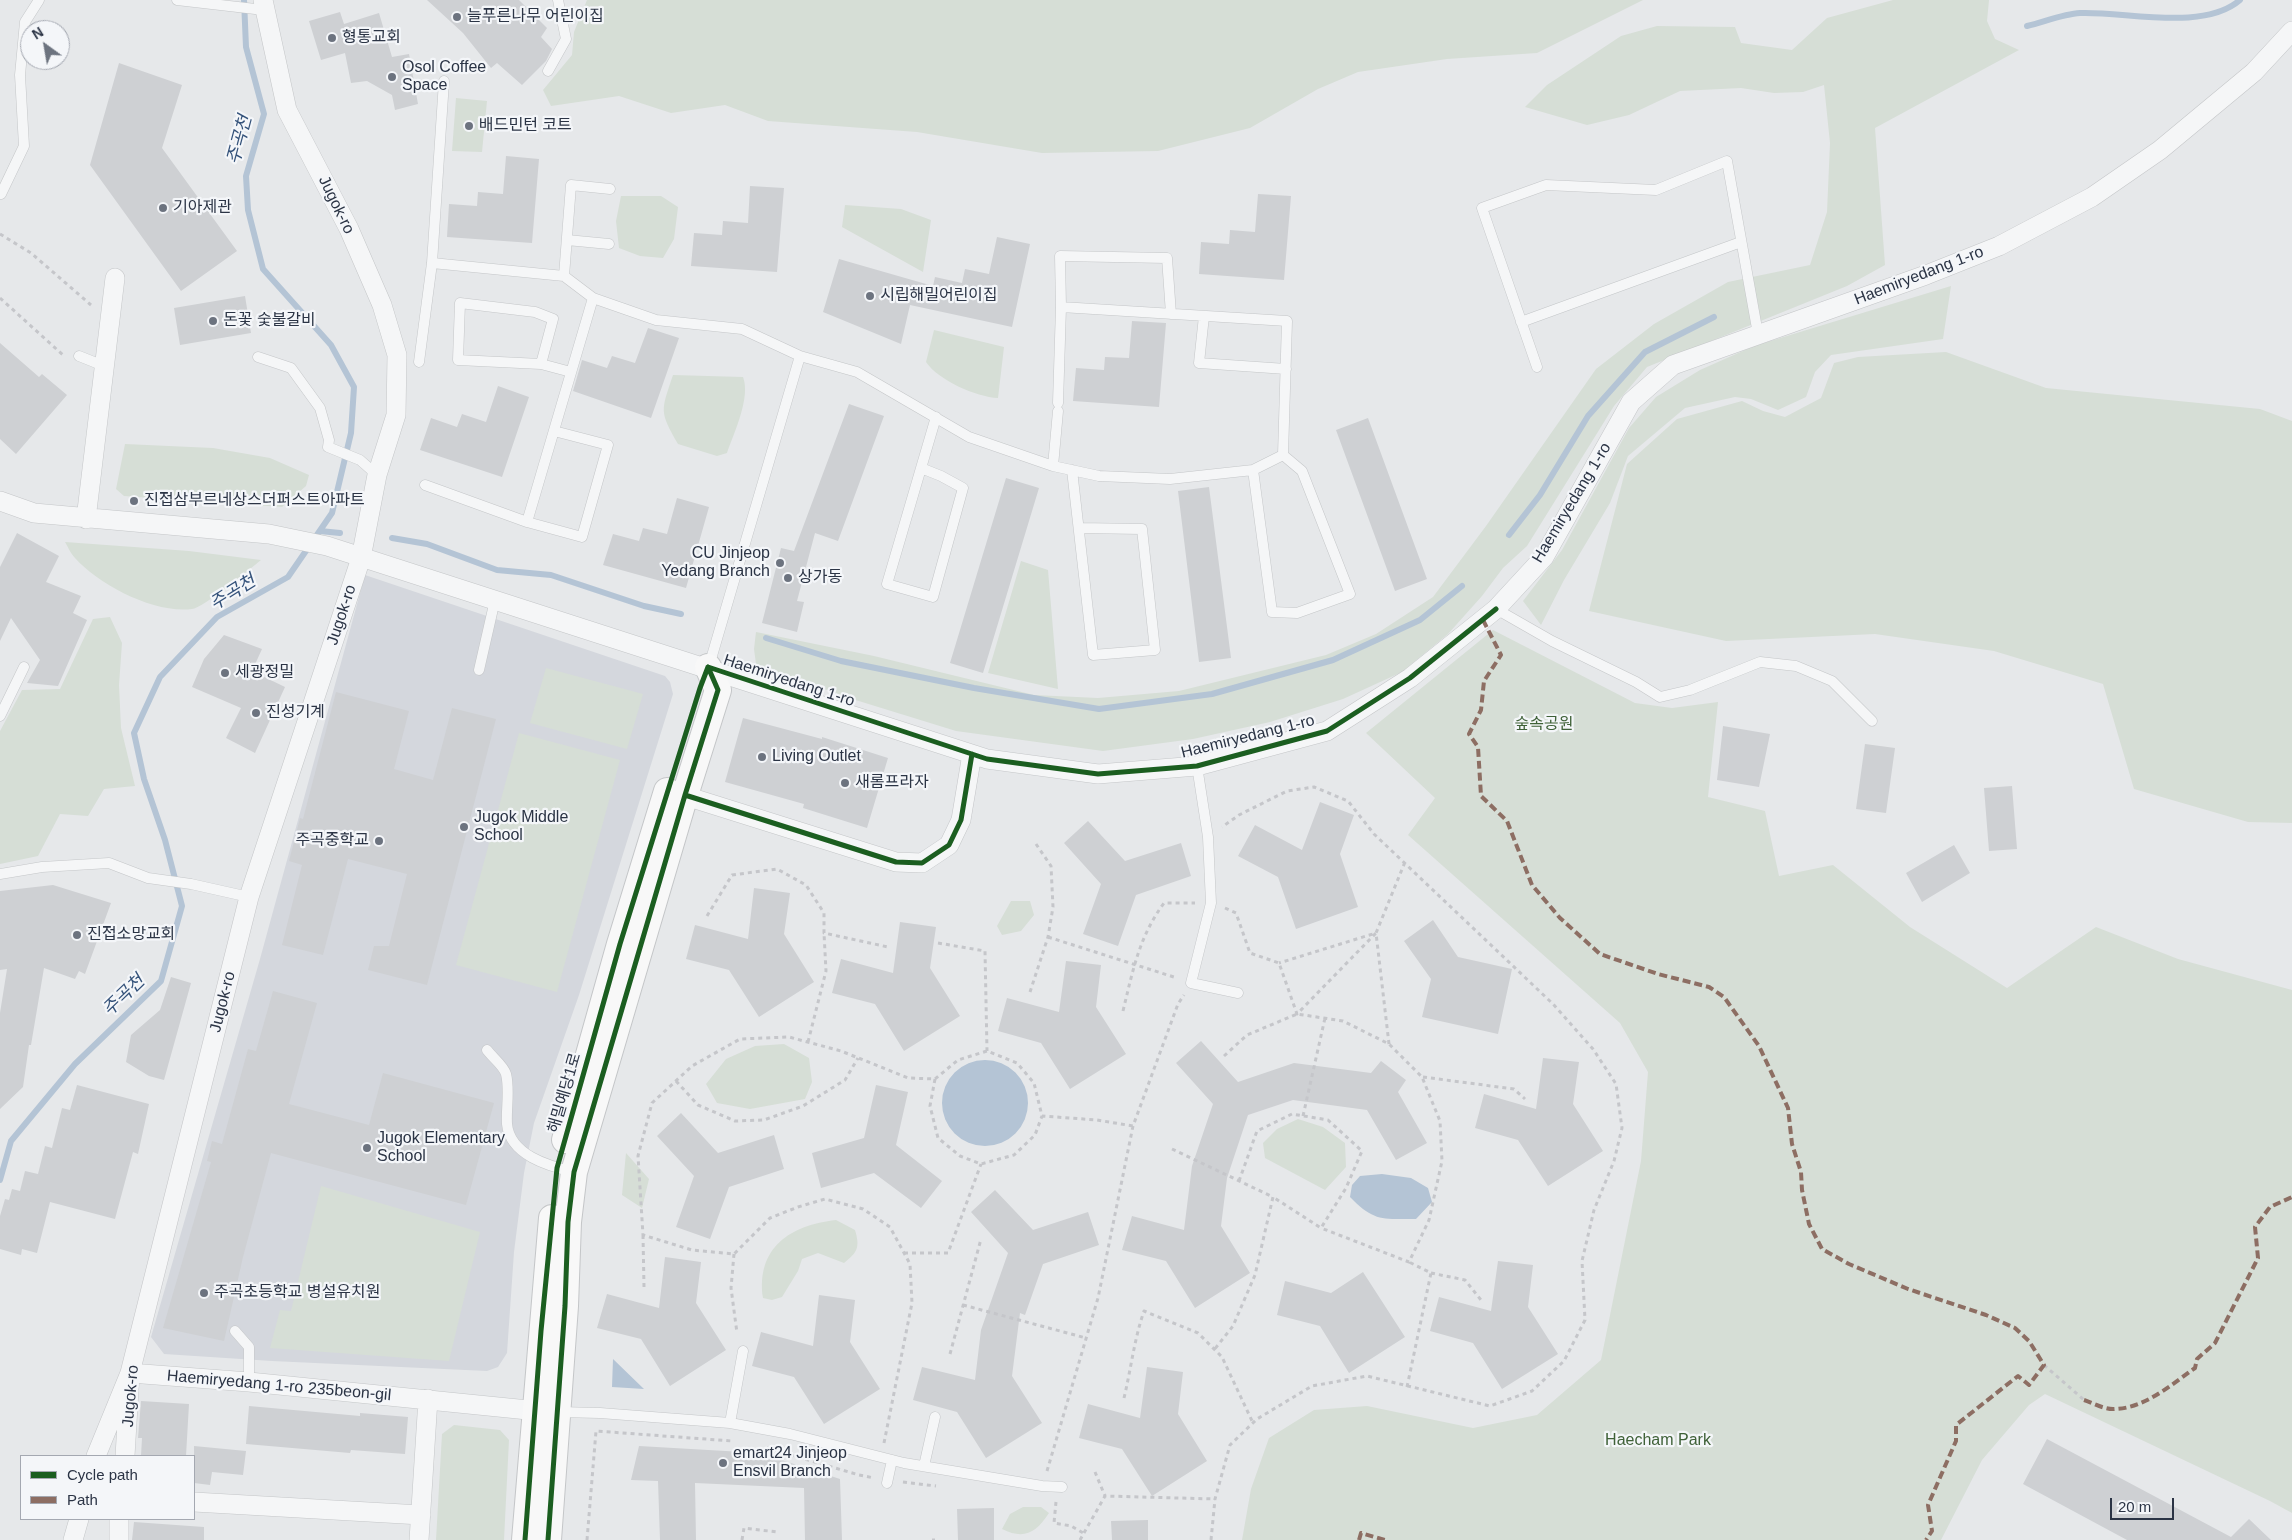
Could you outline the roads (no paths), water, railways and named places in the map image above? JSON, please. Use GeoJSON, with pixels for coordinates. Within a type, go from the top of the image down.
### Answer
{"type":"FeatureCollection","features":[{"type":"Feature","properties":{"kind":"street","name":"Jugok-ro"},"geometry":{"type":"LineString","coordinates":[[125,1455],[130,1373],[249,897],[360,558],[377,475],[396,415],[396,355],[382,305],[349,229],[287,110],[264,5]]}},
{"type":"Feature","properties":{"kind":"street","name":"Haemiryedang 1-ro"},"geometry":{"type":"LineString","coordinates":[[708,667],[987,759],[1098,774],[1197,766],[1326,731],[1410,678],[1496,608],[1544,557],[1632,402],[1674,365],[1926,275],[1999,246],[2092,197],[2160,150],[2254,72],[2292,31]]}},
{"type":"Feature","properties":{"kind":"street"},"geometry":{"type":"LineString","coordinates":[[86,519],[115,278]]}},
{"type":"Feature","properties":{"kind":"street"},"geometry":{"type":"LineString","coordinates":[[0,501],[34,513],[269,534],[327,546],[708,667]]}},
{"type":"Feature","properties":{"kind":"street","name":"Haemiryedang 1-ro"},"geometry":{"type":"LineString","coordinates":[[548,1540],[546,1411],[568,1222],[566,1170],[676,793],[718,690],[708,667]]}},
{"type":"Feature","properties":{"kind":"street"},"geometry":{"type":"LineString","coordinates":[[676,793],[896,862],[922,863],[949,845],[961,820],[972,754]]}},
{"type":"Feature","properties":{"kind":"street"},"geometry":{"type":"LineString","coordinates":[[96,1455],[130,1373]]}},
{"type":"Feature","properties":{"kind":"street","name":"Haemiryedang 1-ro 235beon-gil"},"geometry":{"type":"LineString","coordinates":[[130,1373],[249,1382],[546,1411]]}},
{"type":"Feature","properties":{"kind":"street"},"geometry":{"type":"LineString","coordinates":[[419,1540],[428,1399]]}},
{"type":"Feature","properties":{"kind":"street"},"geometry":{"type":"LineString","coordinates":[[525,1540],[546,1411]]}},
{"type":"Feature","properties":{"kind":"street"},"geometry":{"type":"LineString","coordinates":[[195,1502],[421,1515]]}},
{"type":"Feature","properties":{"kind":"street"},"geometry":{"type":"LineString","coordinates":[[74,1540],[79,1520]]}},
{"type":"Feature","properties":{"kind":"street"},"geometry":{"type":"LineString","coordinates":[[118,1540],[119,1520]]}},
{"type":"Feature","properties":{"kind":"lane"},"geometry":{"type":"LineString","coordinates":[[1,194],[24,146],[20,75],[25,22],[39,0]]}},
{"type":"Feature","properties":{"kind":"lane"},"geometry":{"type":"LineString","coordinates":[[177,0],[230,7],[264,5]]}},
{"type":"Feature","properties":{"kind":"lane"},"geometry":{"type":"LineString","coordinates":[[548,71],[566,39],[558,0]]}},
{"type":"Feature","properties":{"kind":"lane"},"geometry":{"type":"LineString","coordinates":[[419,362],[432,263],[444,81]]}},
{"type":"Feature","properties":{"kind":"lane"},"geometry":{"type":"LineString","coordinates":[[1537,367],[1482,208],[1546,185],[1656,190],[1727,161],[1758,334]]}},
{"type":"Feature","properties":{"kind":"lane"},"geometry":{"type":"LineString","coordinates":[[564,276],[571,185],[610,189]]}},
{"type":"Feature","properties":{"kind":"lane"},"geometry":{"type":"LineString","coordinates":[[567,240],[609,244]]}},
{"type":"Feature","properties":{"kind":"lane"},"geometry":{"type":"LineString","coordinates":[[1522,322],[1741,242]]}},
{"type":"Feature","properties":{"kind":"lane"},"geometry":{"type":"LineString","coordinates":[[1053,466],[1058,407],[1061,307],[1060,256],[1167,258],[1172,314]]}},
{"type":"Feature","properties":{"kind":"lane"},"geometry":{"type":"LineString","coordinates":[[432,263],[564,276],[593,298],[656,320],[742,329],[800,356],[857,372],[969,437],[1053,466],[1099,476],[1170,479],[1253,470],[1283,455]]}},
{"type":"Feature","properties":{"kind":"lane"},"geometry":{"type":"LineString","coordinates":[[526,522],[593,298]]}},
{"type":"Feature","properties":{"kind":"lane"},"geometry":{"type":"LineString","coordinates":[[541,364],[554,319],[535,312],[460,303],[458,360],[541,364],[571,372]]}},
{"type":"Feature","properties":{"kind":"lane"},"geometry":{"type":"LineString","coordinates":[[1061,307],[1288,321],[1283,455]]}},
{"type":"Feature","properties":{"kind":"lane"},"geometry":{"type":"LineString","coordinates":[[1204,316],[1199,364],[1286,369]]}},
{"type":"Feature","properties":{"kind":"lane"},"geometry":{"type":"LineString","coordinates":[[79,356],[104,366]]}},
{"type":"Feature","properties":{"kind":"lane"},"geometry":{"type":"LineString","coordinates":[[708,667],[800,356]]}},
{"type":"Feature","properties":{"kind":"lane"},"geometry":{"type":"LineString","coordinates":[[258,357],[291,368],[320,408],[329,440],[328,447],[360,460],[377,475]]}},
{"type":"Feature","properties":{"kind":"lane"},"geometry":{"type":"LineString","coordinates":[[921,468],[963,488],[933,597],[887,584],[921,468],[936,417]]}},
{"type":"Feature","properties":{"kind":"lane"},"geometry":{"type":"LineString","coordinates":[[425,486],[526,522],[582,538],[608,445],[554,431]]}},
{"type":"Feature","properties":{"kind":"lane"},"geometry":{"type":"LineString","coordinates":[[1253,470],[1272,612],[1297,613],[1350,594],[1302,471],[1283,455]]}},
{"type":"Feature","properties":{"kind":"lane"},"geometry":{"type":"LineString","coordinates":[[1072,470],[1093,655],[1155,650],[1142,529],[1079,528]]}},
{"type":"Feature","properties":{"kind":"lane"},"geometry":{"type":"LineString","coordinates":[[479,670],[495,600]]}},
{"type":"Feature","properties":{"kind":"lane"},"geometry":{"type":"LineString","coordinates":[[1496,608],[1552,641],[1636,682],[1660,697],[1690,690],[1760,662],[1796,666],[1832,681],[1872,721]]}},
{"type":"Feature","properties":{"kind":"lane"},"geometry":{"type":"LineString","coordinates":[[0,716],[24,667]]}},
{"type":"Feature","properties":{"kind":"lane"},"geometry":{"type":"LineString","coordinates":[[1197,766],[1208,837],[1211,903],[1191,983],[1238,993]]}},
{"type":"Feature","properties":{"kind":"lane"},"geometry":{"type":"LineString","coordinates":[[0,874],[42,867],[108,863],[148,878],[191,884],[249,897]]}},
{"type":"Feature","properties":{"kind":"lane"},"geometry":{"type":"LineString","coordinates":[[487,1050],[506,1073],[508,1126],[511,1140],[532,1158],[566,1170]]}},
{"type":"Feature","properties":{"kind":"lane"},"geometry":{"type":"LineString","coordinates":[[234,1330],[249,1347],[249,1382]]}},
{"type":"Feature","properties":{"kind":"lane"},"geometry":{"type":"LineString","coordinates":[[730,1423],[743,1351]]}},
{"type":"Feature","properties":{"kind":"lane"},"geometry":{"type":"LineString","coordinates":[[546,1411],[600,1413],[730,1423],[790,1434],[886,1459],[1042,1486],[1062,1487]]}},
{"type":"Feature","properties":{"kind":"lane"},"geometry":{"type":"LineString","coordinates":[[924,1466],[935,1417]]}},
{"type":"Feature","properties":{"kind":"lane"},"geometry":{"type":"LineString","coordinates":[[886,1459],[887,1482]]}},
{"type":"Feature","properties":{"kind":"water"},"geometry":{"type":"Polygon","coordinates":[[[985,1060],[1009,1067],[1021,1079],[1028,1103],[1021,1127],[1009,1139],[985,1146],[961,1139],[949,1127],[942,1103],[949,1079],[961,1067],[985,1060]]]}},
{"type":"Feature","properties":{"kind":"water"},"geometry":{"type":"Polygon","coordinates":[[[1382,1174],[1411,1178],[1428,1188],[1432,1202],[1416,1219],[1387,1219],[1373,1215],[1350,1197],[1352,1185],[1360,1176],[1382,1174]]]}},
{"type":"Feature","properties":{"kind":"water"},"geometry":{"type":"Polygon","coordinates":[[[613,1359],[644,1389],[612,1387],[613,1359]]]}},
{"type":"Feature","properties":{"kind":"waterway","name":"주곡천"},"geometry":{"type":"LineString","coordinates":[[0,1180],[11,1141],[75,1064],[161,981],[182,906],[165,840],[144,779],[134,733],[160,677],[217,617],[288,577],[332,513],[351,433],[354,387],[331,345],[263,269],[248,210],[246,176],[264,114],[246,47],[244,0]]}},
{"type":"Feature","properties":{"kind":"waterway"},"geometry":{"type":"LineString","coordinates":[[2027,26],[2060,16],[2080,13],[2185,18],[2224,10],[2240,0]]}},
{"type":"Feature","properties":{"kind":"waterway"},"geometry":{"type":"LineString","coordinates":[[1509,535],[1540,495],[1588,416],[1645,352],[1714,317]]}},
{"type":"Feature","properties":{"kind":"waterway"},"geometry":{"type":"LineString","coordinates":[[320,531],[340,533]]}},
{"type":"Feature","properties":{"kind":"waterway"},"geometry":{"type":"LineString","coordinates":[[392,538],[427,544],[497,570],[551,575],[644,606],[681,614]]}},
{"type":"Feature","properties":{"kind":"waterway"},"geometry":{"type":"LineString","coordinates":[[766,638],[841,661],[974,688],[1099,709],[1212,694],[1333,660],[1420,620],[1462,586]]}},
{"type":"Feature","properties":{"kind":"place","name":"늘푸른나무 어린이집"},"geometry":{"type":"Point","coordinates":[457,17]}},
{"type":"Feature","properties":{"kind":"place","name":"형통교회"},"geometry":{"type":"Point","coordinates":[332,38]}},
{"type":"Feature","properties":{"kind":"place","name":"Osol Coffee Space"},"geometry":{"type":"Point","coordinates":[392,77]}},
{"type":"Feature","properties":{"kind":"place","name":"배드민턴 코트"},"geometry":{"type":"Point","coordinates":[469,126]}},
{"type":"Feature","properties":{"kind":"place","name":"기아제관"},"geometry":{"type":"Point","coordinates":[163,208]}},
{"type":"Feature","properties":{"kind":"place","name":"시립해밀어린이집"},"geometry":{"type":"Point","coordinates":[870,296]}},
{"type":"Feature","properties":{"kind":"place","name":"돈꽃 숯불갈비"},"geometry":{"type":"Point","coordinates":[213,321]}},
{"type":"Feature","properties":{"kind":"place","name":"진접삼부르네상스더퍼스트아파트"},"geometry":{"type":"Point","coordinates":[134,501]}},
{"type":"Feature","properties":{"kind":"place","name":"CU Jinjeop Yedang Branch"},"geometry":{"type":"Point","coordinates":[780,563]}},
{"type":"Feature","properties":{"kind":"place","name":"상가동"},"geometry":{"type":"Point","coordinates":[788,578]}},
{"type":"Feature","properties":{"kind":"place","name":"세광정밀"},"geometry":{"type":"Point","coordinates":[225,673]}},
{"type":"Feature","properties":{"kind":"place","name":"진성기계"},"geometry":{"type":"Point","coordinates":[256,713]}},
{"type":"Feature","properties":{"kind":"place","name":"Living Outlet"},"geometry":{"type":"Point","coordinates":[762,757]}},
{"type":"Feature","properties":{"kind":"place","name":"새롬프라자"},"geometry":{"type":"Point","coordinates":[845,783]}},
{"type":"Feature","properties":{"kind":"place","name":"Jugok Middle School"},"geometry":{"type":"Point","coordinates":[464,827]}},
{"type":"Feature","properties":{"kind":"place","name":"주곡중학교"},"geometry":{"type":"Point","coordinates":[379,841]}},
{"type":"Feature","properties":{"kind":"place","name":"진접소망교회"},"geometry":{"type":"Point","coordinates":[77,935]}},
{"type":"Feature","properties":{"kind":"place","name":"Jugok Elementary School"},"geometry":{"type":"Point","coordinates":[367,1148]}},
{"type":"Feature","properties":{"kind":"place","name":"주곡초등학교 병설유치원"},"geometry":{"type":"Point","coordinates":[204,1293]}},
{"type":"Feature","properties":{"kind":"place","name":"emart24 Jinjeop Ensvil Branch"},"geometry":{"type":"Point","coordinates":[723,1463]}},
{"type":"Feature","properties":{"kind":"park label","name":"숲속공원"},"geometry":{"type":"Point","coordinates":[1544,725]}},
{"type":"Feature","properties":{"kind":"park label","name":"Haecham Park"},"geometry":{"type":"Point","coordinates":[1658,1441]}}]}
